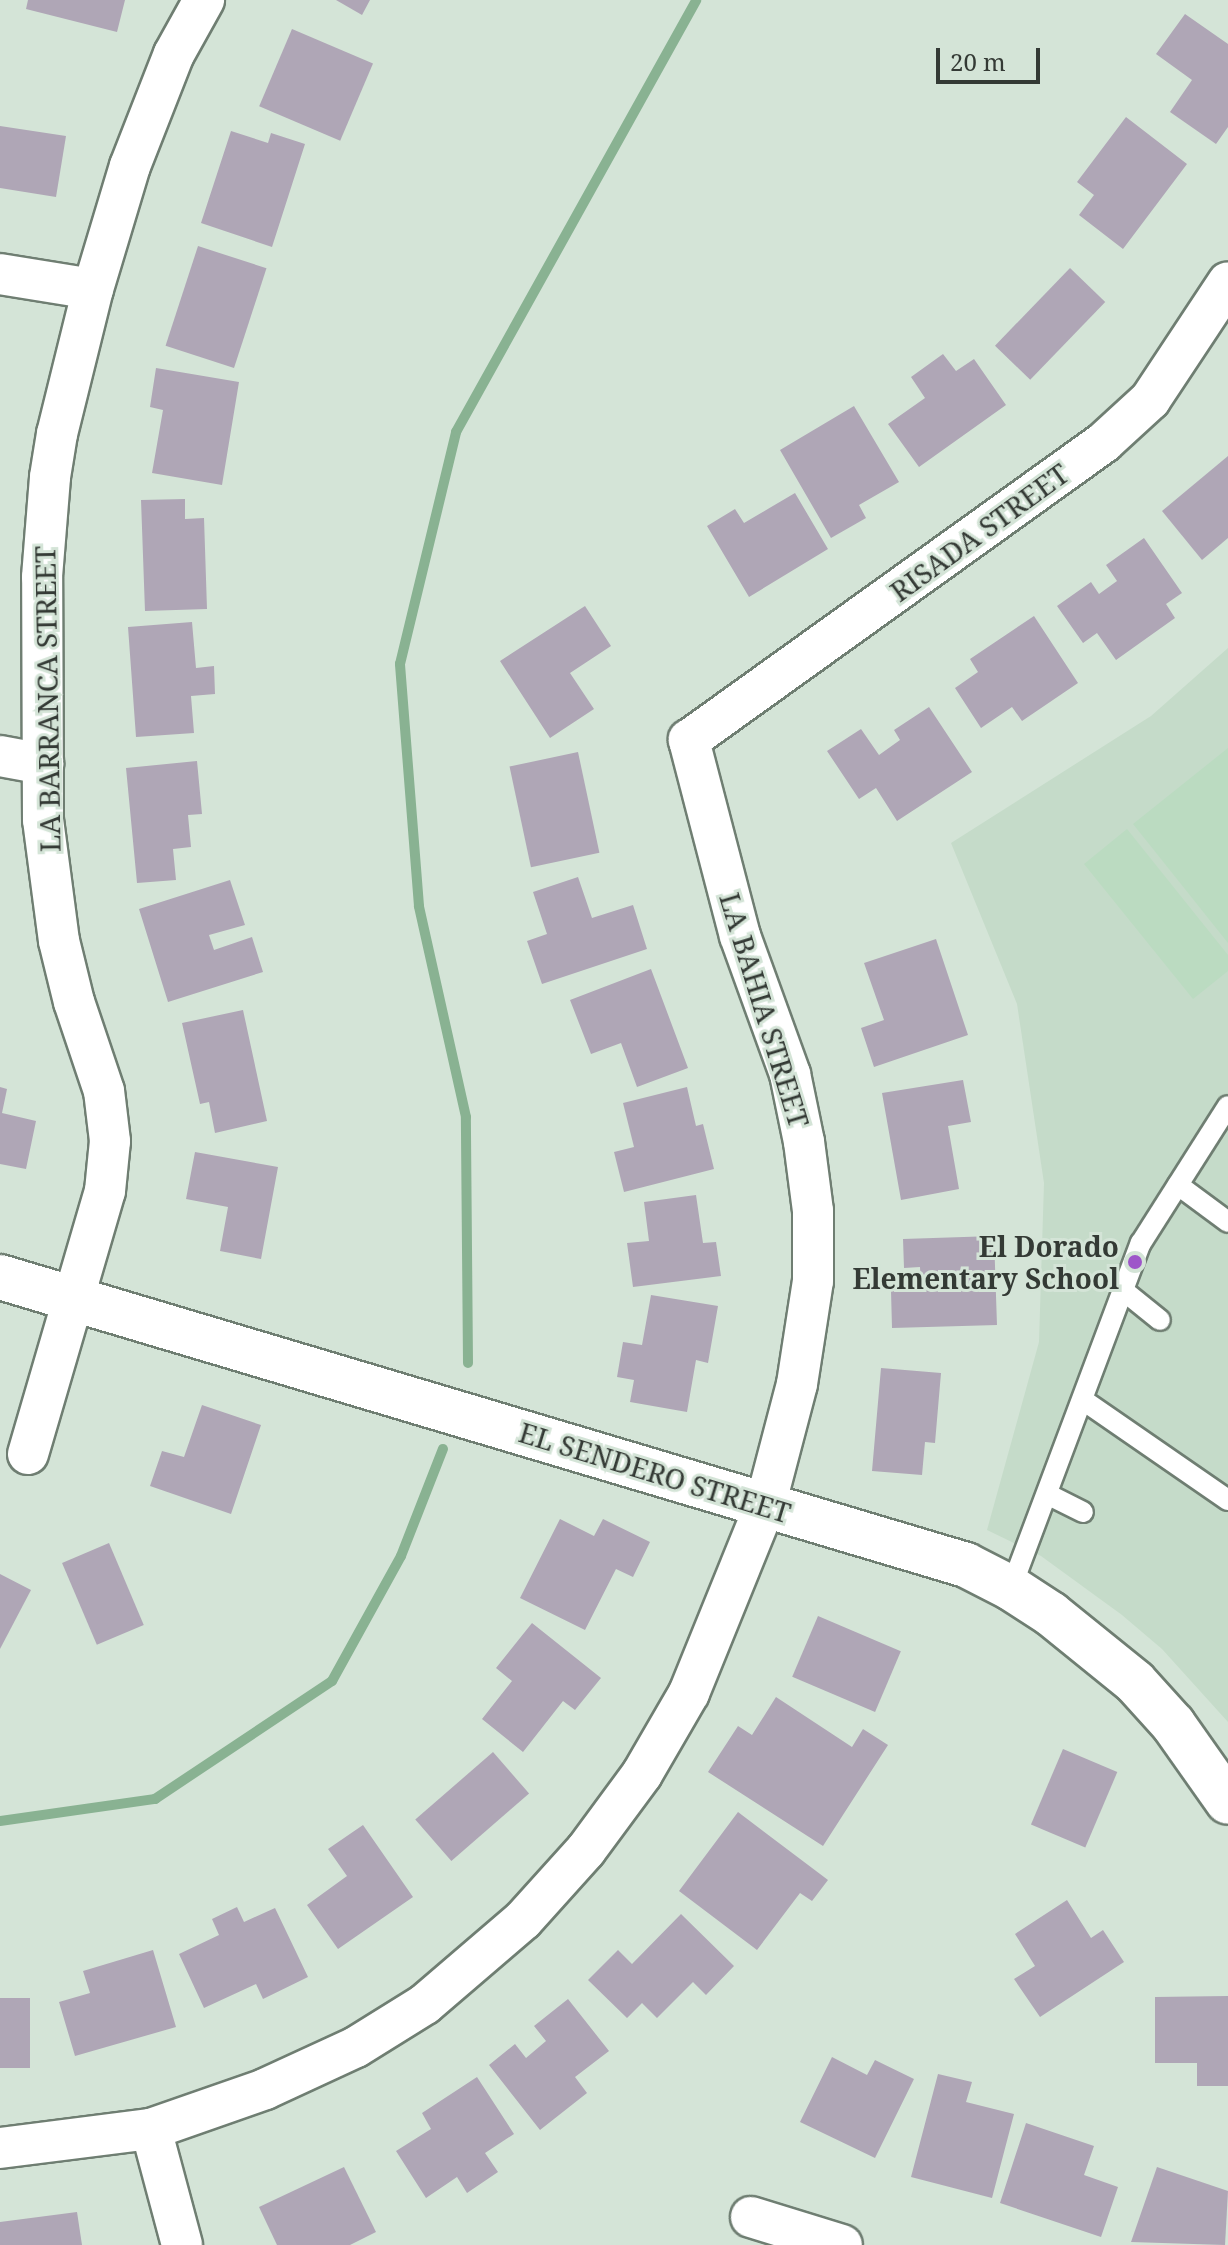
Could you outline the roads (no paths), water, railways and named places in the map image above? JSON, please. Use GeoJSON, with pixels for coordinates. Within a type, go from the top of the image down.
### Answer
{"type":"FeatureCollection","features":[{"type":"Feature","properties":{"kind":"street","name":"LA BARRANCA STREET"},"geometry":{"type":"LineString","coordinates":[[28,1454],[105,1191],[110,1141],[104,1091],[74,1002],[59,941],[43,820],[42,577],[50,477],[57,434],[93,289],[130,166],[174,54],[204,0]]}},
{"type":"Feature","properties":{"kind":"street"},"geometry":{"type":"LineString","coordinates":[[0,274],[93,289]]}},
{"type":"Feature","properties":{"kind":"street","name":"RISADA STREET"},"geometry":{"type":"LineString","coordinates":[[689,740],[1103,443],[1150,400],[1228,282]]}},
{"type":"Feature","properties":{"kind":"street","name":"LA BAHIA STREET"},"geometry":{"type":"LineString","coordinates":[[0,2148],[151,2129],[265,2089],[356,2047],[425,2004],[523,1920],[586,1850],[642,1774],[689,1693],[765,1506],[797,1384],[813,1281],[813,1211],[804,1142],[790,1074],[740,936],[689,740]]}},
{"type":"Feature","properties":{"kind":"street"},"geometry":{"type":"LineString","coordinates":[[0,756],[43,764]]}},
{"type":"Feature","properties":{"kind":"street","name":"EL SENDERO STREET"},"geometry":{"type":"LineString","coordinates":[[0,1277],[966,1565],[1011,1588],[1094,1646],[1135,1682],[1173,1724],[1228,1802]]}},
{"type":"Feature","properties":{"kind":"street"},"geometry":{"type":"LineString","coordinates":[[151,2129],[182,2245]]}},
{"type":"Feature","properties":{"kind":"street"},"geometry":{"type":"LineString","coordinates":[[751,2217],[842,2245]]}},
{"type":"Feature","properties":{"kind":"lane"},"geometry":{"type":"LineString","coordinates":[[1011,1588],[1141,1243],[1228,1106]]}},
{"type":"Feature","properties":{"kind":"lane"},"geometry":{"type":"LineString","coordinates":[[1178,1185],[1228,1222]]}},
{"type":"Feature","properties":{"kind":"lane"},"geometry":{"type":"LineString","coordinates":[[1124,1291],[1160,1320]]}},
{"type":"Feature","properties":{"kind":"lane"},"geometry":{"type":"LineString","coordinates":[[1083,1400],[1228,1500]]}},
{"type":"Feature","properties":{"kind":"lane"},"geometry":{"type":"LineString","coordinates":[[1047,1494],[1083,1512]]}},
{"type":"Feature","properties":{"kind":"waterway"},"geometry":{"type":"LineString","coordinates":[[468,1363],[466,1117],[419,906],[400,664],[456,432],[696,0]]}},
{"type":"Feature","properties":{"kind":"waterway"},"geometry":{"type":"LineString","coordinates":[[0,1821],[155,1799],[332,1681],[401,1556],[443,1449]]}},
{"type":"Feature","properties":{"kind":"place","name":"El Dorado Elementary School"},"geometry":{"type":"Point","coordinates":[1135,1262]}}]}
